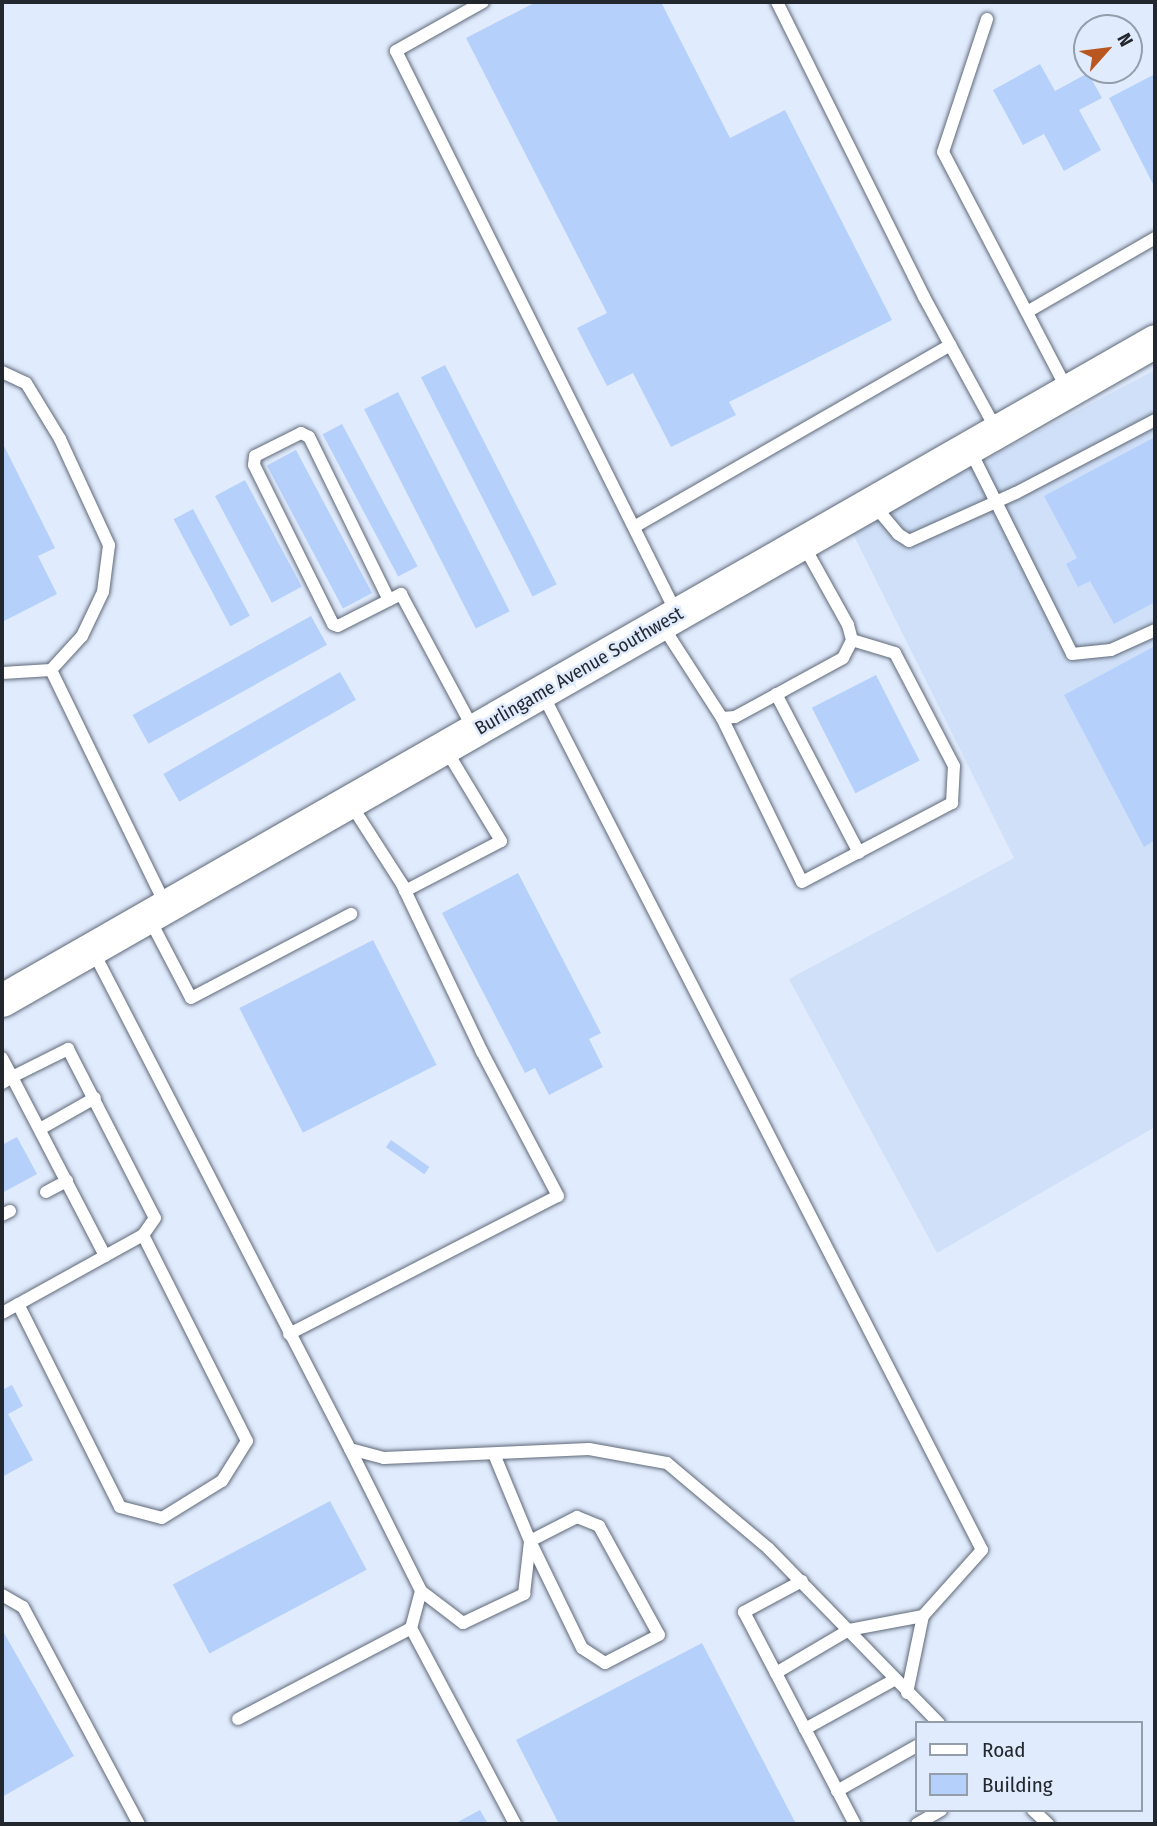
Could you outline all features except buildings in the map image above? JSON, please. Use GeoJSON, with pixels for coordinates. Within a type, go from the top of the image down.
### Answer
{"type":"FeatureCollection","features":[{"type":"Feature","properties":{"kind":"street","name":"Burlingame Avenue Southwest"},"geometry":{"type":"LineString","coordinates":[[2,1000],[1155,341]]}},
{"type":"Feature","properties":{"kind":"lane"},"geometry":{"type":"LineString","coordinates":[[483,2],[396,51],[634,527],[670,620],[722,718],[802,882],[952,803],[954,766],[895,653],[852,640],[803,543]]}},
{"type":"Feature","properties":{"kind":"lane"},"geometry":{"type":"LineString","coordinates":[[777,2],[950,345],[998,432]]}},
{"type":"Feature","properties":{"kind":"lane"},"geometry":{"type":"LineString","coordinates":[[987,19],[943,152],[1068,391]]}},
{"type":"Feature","properties":{"kind":"lane"},"geometry":{"type":"LineString","coordinates":[[1027,312],[1155,238]]}},
{"type":"Feature","properties":{"kind":"lane"},"geometry":{"type":"LineString","coordinates":[[634,527],[950,345]]}},
{"type":"Feature","properties":{"kind":"lane"},"geometry":{"type":"LineString","coordinates":[[2,372],[26,383],[60,439],[109,545],[103,592],[82,636],[51,670],[2,673]]}},
{"type":"Feature","properties":{"kind":"lane"},"geometry":{"type":"LineString","coordinates":[[873,503],[898,534],[909,541],[995,499],[1016,493],[1155,420]]}},
{"type":"Feature","properties":{"kind":"lane"},"geometry":{"type":"LineString","coordinates":[[389,600],[309,436],[302,433],[255,456],[254,465],[333,624],[338,626],[389,600],[403,596],[475,731]]}},
{"type":"Feature","properties":{"kind":"lane"},"geometry":{"type":"LineString","coordinates":[[969,448],[1073,653],[1111,650],[1155,630]]}},
{"type":"Feature","properties":{"kind":"lane"},"geometry":{"type":"LineString","coordinates":[[722,718],[735,717],[843,658],[852,640]]}},
{"type":"Feature","properties":{"kind":"lane"},"geometry":{"type":"LineString","coordinates":[[51,670],[191,998],[351,914]]}},
{"type":"Feature","properties":{"kind":"lane"},"geometry":{"type":"LineString","coordinates":[[542,693],[982,1550],[923,1616],[907,1693]]}},
{"type":"Feature","properties":{"kind":"lane"},"geometry":{"type":"LineString","coordinates":[[776,694],[859,853]]}},
{"type":"Feature","properties":{"kind":"lane"},"geometry":{"type":"LineString","coordinates":[[405,891],[501,841],[445,748]]}},
{"type":"Feature","properties":{"kind":"lane"},"geometry":{"type":"LineString","coordinates":[[289,1335],[558,1196],[405,891],[350,802]]}},
{"type":"Feature","properties":{"kind":"lane"},"geometry":{"type":"LineString","coordinates":[[91,949],[421,1591],[463,1623],[524,1594],[530,1541]]}},
{"type":"Feature","properties":{"kind":"lane"},"geometry":{"type":"LineString","coordinates":[[2,1313],[144,1235],[155,1218],[68,1049],[7,1080]]}},
{"type":"Feature","properties":{"kind":"lane"},"geometry":{"type":"LineString","coordinates":[[2,1058],[7,1080],[40,1129],[105,1256]]}},
{"type":"Feature","properties":{"kind":"lane"},"geometry":{"type":"LineString","coordinates":[[40,1129],[95,1098]]}},
{"type":"Feature","properties":{"kind":"lane"},"geometry":{"type":"LineString","coordinates":[[46,1192],[67,1181]]}},
{"type":"Feature","properties":{"kind":"lane"},"geometry":{"type":"LineString","coordinates":[[18,1304],[120,1507],[162,1518],[222,1481],[247,1441],[144,1235]]}},
{"type":"Feature","properties":{"kind":"lane"},"geometry":{"type":"LineString","coordinates":[[350,1449],[384,1458],[589,1449],[667,1463],[802,1581],[894,1680],[937,1721]]}},
{"type":"Feature","properties":{"kind":"lane"},"geometry":{"type":"LineString","coordinates":[[494,1454],[530,1541],[582,1648],[605,1663],[659,1635],[599,1526],[577,1517],[530,1541]]}},
{"type":"Feature","properties":{"kind":"lane"},"geometry":{"type":"LineString","coordinates":[[802,1581],[744,1612],[855,1824]]}},
{"type":"Feature","properties":{"kind":"lane"},"geometry":{"type":"LineString","coordinates":[[421,1591],[411,1629],[515,1824]]}},
{"type":"Feature","properties":{"kind":"lane"},"geometry":{"type":"LineString","coordinates":[[2,1595],[23,1607],[138,1824]]}},
{"type":"Feature","properties":{"kind":"lane"},"geometry":{"type":"LineString","coordinates":[[776,1673],[849,1630],[923,1616]]}},
{"type":"Feature","properties":{"kind":"lane"},"geometry":{"type":"LineString","coordinates":[[238,1720],[411,1629]]}},
{"type":"Feature","properties":{"kind":"lane"},"geometry":{"type":"LineString","coordinates":[[805,1729],[894,1680]]}},
{"type":"Feature","properties":{"kind":"lane"},"geometry":{"type":"LineString","coordinates":[[837,1791],[916,1747]]}},
{"type":"Feature","properties":{"kind":"lane"},"geometry":{"type":"LineString","coordinates":[[916,1824],[937,1812]]}},
{"type":"Feature","properties":{"kind":"lane"},"geometry":{"type":"LineString","coordinates":[[1035,1812],[1048,1824]]}},
{"type":"Feature","properties":{"kind":"shaded area"},"geometry":{"type":"Polygon","coordinates":[[[1155,370],[1155,1127],[937,1253],[789,979],[1014,858],[851,530],[1155,370]]]}}]}
